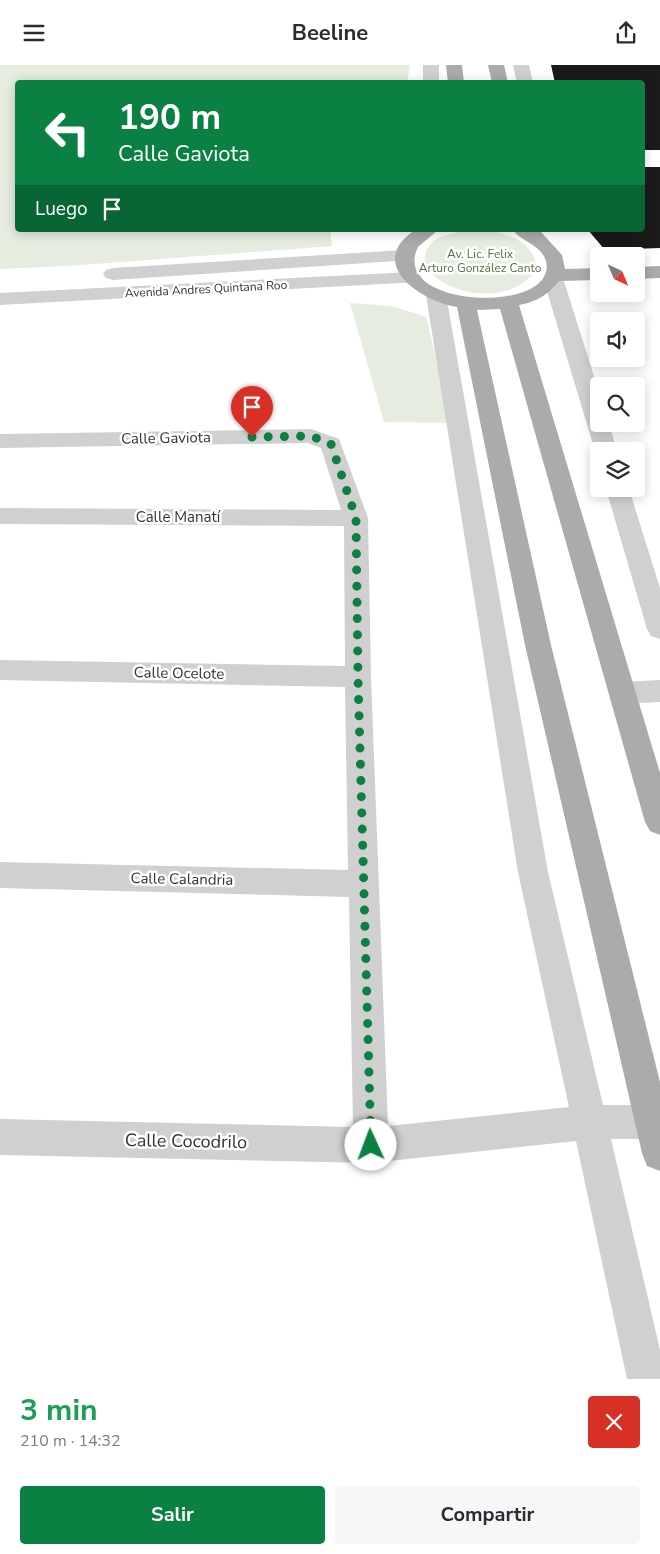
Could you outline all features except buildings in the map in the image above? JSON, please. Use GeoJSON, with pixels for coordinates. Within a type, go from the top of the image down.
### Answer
{"type":"FeatureCollection","features":[{"type":"Feature","properties":{"kind":"main road"},"geometry":{"type":"LineString","coordinates":[[454,65],[456,80]]}},
{"type":"Feature","properties":{"kind":"main road"},"geometry":{"type":"LineString","coordinates":[[496,65],[499,80]]}},
{"type":"Feature","properties":{"kind":"main road"},"geometry":{"type":"LineString","coordinates":[[423,232],[409,244],[404,256],[405,267],[412,278],[436,295],[466,303],[487,305],[508,303],[528,297],[543,289],[554,270],[590,260]]}},
{"type":"Feature","properties":{"kind":"main road"},"geometry":{"type":"LineString","coordinates":[[527,232],[544,243],[554,270]]}},
{"type":"Feature","properties":{"kind":"main road"},"geometry":{"type":"LineString","coordinates":[[645,257],[660,257]]}},
{"type":"Feature","properties":{"kind":"main road"},"geometry":{"type":"LineString","coordinates":[[554,270],[590,273]]}},
{"type":"Feature","properties":{"kind":"main road"},"geometry":{"type":"LineString","coordinates":[[645,273],[660,272]]}},
{"type":"Feature","properties":{"kind":"main road"},"geometry":{"type":"LineString","coordinates":[[466,303],[538,645],[656,1137]]}},
{"type":"Feature","properties":{"kind":"main road"},"geometry":{"type":"LineString","coordinates":[[508,303],[660,822]]}},
{"type":"Feature","properties":{"kind":"street"},"geometry":{"type":"LineString","coordinates":[[430,65],[430,80]]}},
{"type":"Feature","properties":{"kind":"street"},"geometry":{"type":"LineString","coordinates":[[521,65],[524,80]]}},
{"type":"Feature","properties":{"kind":"street","name":"Avenida Andres Quintana Roo"},"geometry":{"type":"LineString","coordinates":[[98,275],[404,256]]}},
{"type":"Feature","properties":{"kind":"street"},"geometry":{"type":"LineString","coordinates":[[554,270],[603,442]]}},
{"type":"Feature","properties":{"kind":"street"},"geometry":{"type":"LineString","coordinates":[[0,281],[69,277]]}},
{"type":"Feature","properties":{"kind":"street","name":"Avenida Andres Quintana Roo"},"geometry":{"type":"LineString","coordinates":[[0,299],[412,278]]}},
{"type":"Feature","properties":{"kind":"street"},"geometry":{"type":"LineString","coordinates":[[436,295],[534,872],[647,1379]]}},
{"type":"Feature","properties":{"kind":"street","name":"Calle Gaviota"},"geometry":{"type":"LineString","coordinates":[[0,441],[311,436],[331,444],[356,518]]}},
{"type":"Feature","properties":{"kind":"street"},"geometry":{"type":"LineString","coordinates":[[620,497],[652,572],[660,629]]}},
{"type":"Feature","properties":{"kind":"street","name":"Calle Manatí"},"geometry":{"type":"LineString","coordinates":[[0,516],[356,518]]}},
{"type":"Feature","properties":{"kind":"street"},"geometry":{"type":"LineString","coordinates":[[356,518],[358,677],[371,1145]]}},
{"type":"Feature","properties":{"kind":"street","name":"Calle Ocelote"},"geometry":{"type":"LineString","coordinates":[[0,669],[358,677]]}},
{"type":"Feature","properties":{"kind":"street"},"geometry":{"type":"LineString","coordinates":[[622,693],[660,691]]}},
{"type":"Feature","properties":{"kind":"street","name":"Calle Calandria"},"geometry":{"type":"LineString","coordinates":[[0,875],[364,884]]}},
{"type":"Feature","properties":{"kind":"street","name":"Calle Cocodrilo"},"geometry":{"type":"LineString","coordinates":[[0,1137],[371,1145],[590,1122],[656,1137]]}},
{"type":"Feature","properties":{"kind":"green space"},"geometry":{"type":"Polygon","coordinates":[[[0,65],[410,65],[408,80],[15,80],[15,232],[330,232],[332,246],[68,266],[0,269],[0,65]]]}},
{"type":"Feature","properties":{"kind":"green space","name":"Av. Lic. Felix Arturo González Canto"},"geometry":{"type":"Polygon","coordinates":[[[458,232],[495,232],[514,238],[529,249],[534,257],[536,265],[534,273],[518,286],[505,291],[490,293],[474,293],[445,283],[433,275],[424,265],[425,256],[431,243],[458,232]]]}},
{"type":"Feature","properties":{"kind":"green space"},"geometry":{"type":"Polygon","coordinates":[[[350,303],[392,306],[426,317],[451,423],[384,422],[350,303]]]}},
{"type":"Feature","properties":{"kind":"route"},"geometry":{"type":"LineString","coordinates":[[252,437],[311,436],[331,444],[356,518],[358,677],[371,1145]]}}]}
